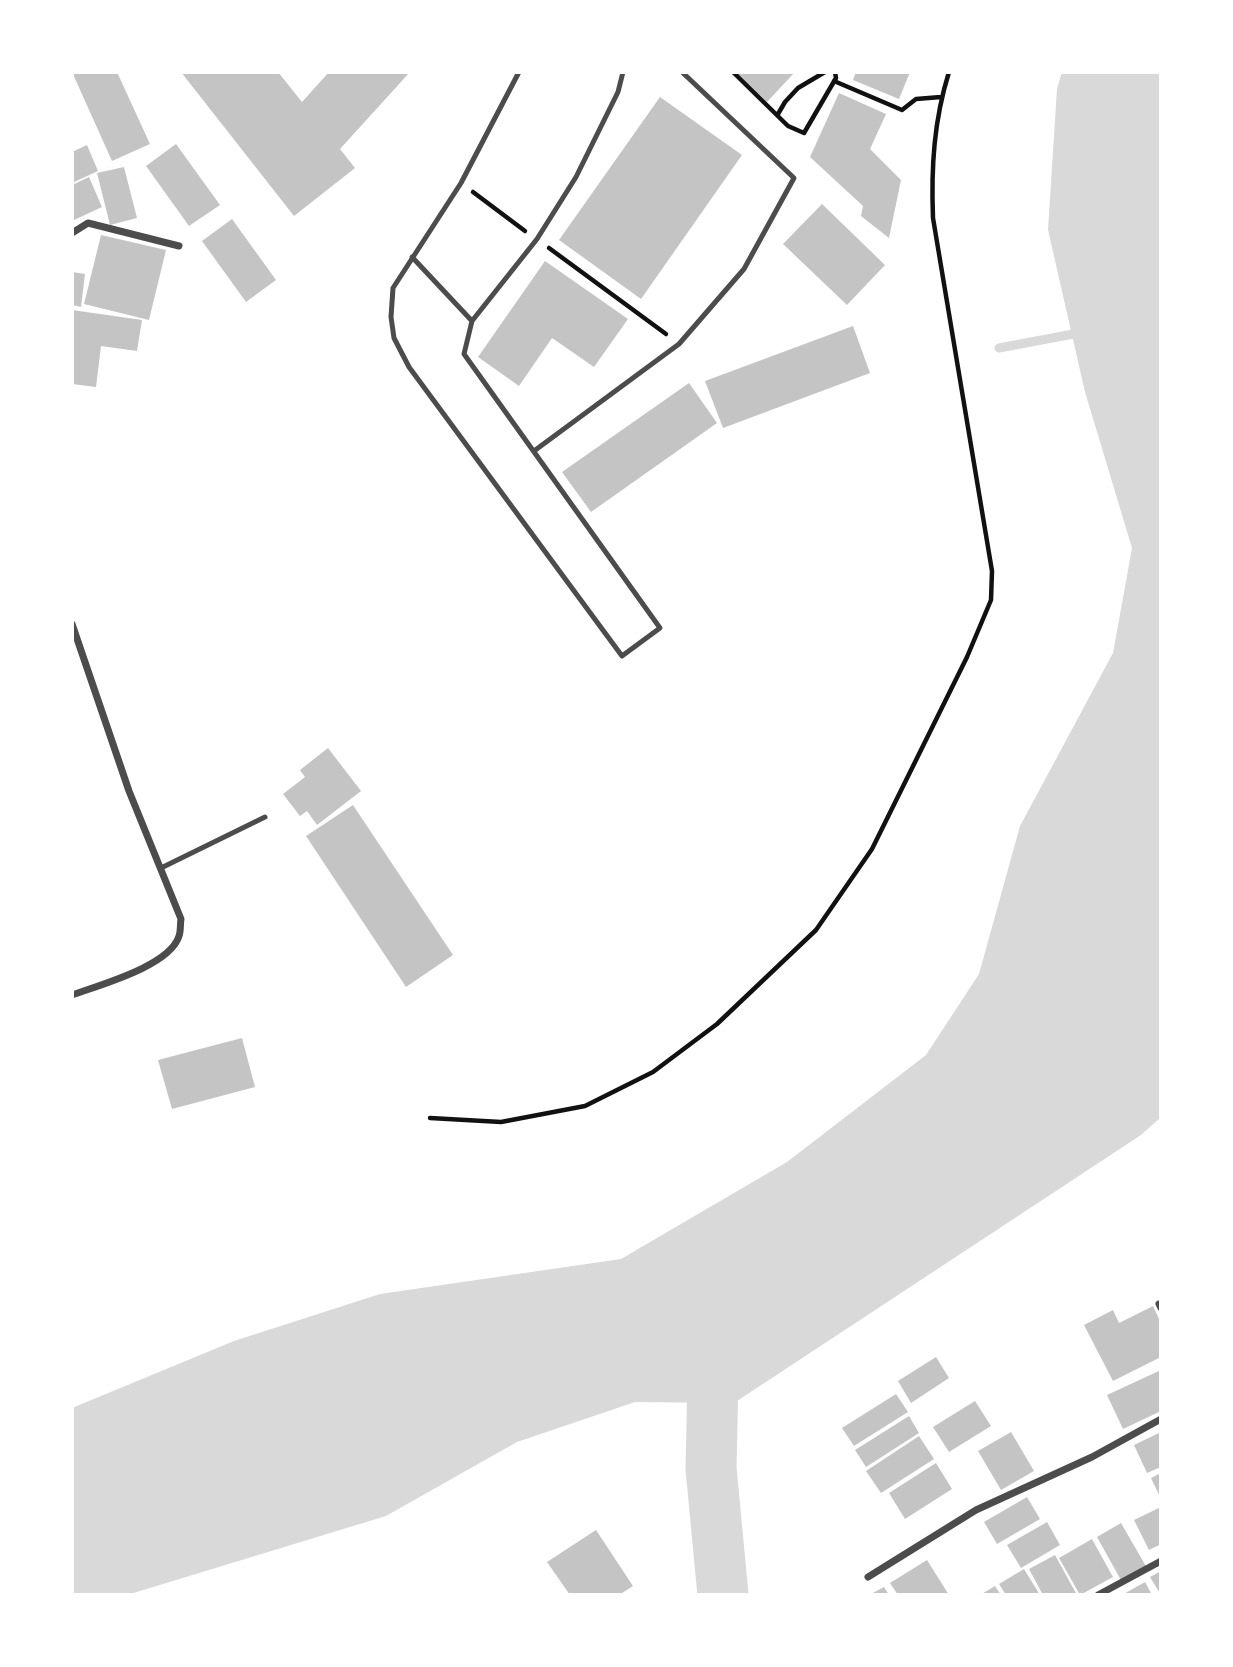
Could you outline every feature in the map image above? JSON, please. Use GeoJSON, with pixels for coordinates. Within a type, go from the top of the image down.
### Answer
{"type":"FeatureCollection","features":[{"type":"Feature","properties":{"kind":"street"},"geometry":{"type":"LineString","coordinates":[[72,233],[88,223],[178,246]]}},
{"type":"Feature","properties":{"kind":"street"},"geometry":{"type":"LineString","coordinates":[[72,624],[129,791],[181,919],[179,937],[164,957],[72,995]]}},
{"type":"Feature","properties":{"kind":"street"},"geometry":{"type":"LineString","coordinates":[[868,1577],[976,1510],[1092,1457],[1161,1419]]}},
{"type":"Feature","properties":{"kind":"street"},"geometry":{"type":"LineString","coordinates":[[1098,1595],[1161,1561]]}},
{"type":"Feature","properties":{"kind":"lane"},"geometry":{"type":"LineString","coordinates":[[519,72],[461,183],[393,288],[391,317],[394,338],[409,367],[622,656],[660,628],[464,354],[472,321],[537,239],[576,177],[618,92],[623,72]]}},
{"type":"Feature","properties":{"kind":"lane"},"geometry":{"type":"LineString","coordinates":[[534,451],[679,344],[744,269],[794,178],[682,72]]}},
{"type":"Feature","properties":{"kind":"lane"},"geometry":{"type":"LineString","coordinates":[[412,257],[472,321]]}},
{"type":"Feature","properties":{"kind":"lane"},"geometry":{"type":"LineString","coordinates":[[161,868],[265,817]]}},
{"type":"Feature","properties":{"kind":"path"},"geometry":{"type":"LineString","coordinates":[[733,72],[788,125],[804,133],[834,81],[835,72]]}},
{"type":"Feature","properties":{"kind":"path"},"geometry":{"type":"LineString","coordinates":[[778,114],[798,88],[825,72]]}},
{"type":"Feature","properties":{"kind":"path"},"geometry":{"type":"LineString","coordinates":[[430,1118],[501,1122],[585,1106],[653,1072],[718,1024],[816,930],[872,849],[967,657],[991,600],[992,571],[933,218],[934,133],[949,72]]}},
{"type":"Feature","properties":{"kind":"path"},"geometry":{"type":"LineString","coordinates":[[834,81],[902,110],[916,99],[941,97]]}},
{"type":"Feature","properties":{"kind":"path"},"geometry":{"type":"LineString","coordinates":[[461,183],[679,344]]}},
{"type":"Feature","properties":{"kind":"shaded area"},"geometry":{"type":"Polygon","coordinates":[[[1062,72],[1161,72],[1161,1117],[1141,1135],[734,1403],[635,1402],[517,1442],[386,1516],[127,1595],[72,1595],[72,1408],[234,1341],[380,1294],[621,1259],[787,1162],[926,1055],[979,974],[1020,826],[1113,653],[1132,548],[1085,392],[1048,230],[1057,89],[1062,72]]]}},
{"type":"Feature","properties":{"kind":"building"},"geometry":{"type":"Polygon","coordinates":[[[72,72],[117,72],[150,144],[112,161],[72,72]]]}},
{"type":"Feature","properties":{"kind":"building"},"geometry":{"type":"Polygon","coordinates":[[[181,72],[278,72],[302,102],[329,72],[410,72],[340,149],[355,168],[294,216],[181,72]]]}},
{"type":"Feature","properties":{"kind":"building"},"geometry":{"type":"Polygon","coordinates":[[[736,72],[795,72],[767,102],[736,72]]]}},
{"type":"Feature","properties":{"kind":"building"},"geometry":{"type":"Polygon","coordinates":[[[856,72],[910,72],[899,99],[853,80],[856,72]]]}},
{"type":"Feature","properties":{"kind":"building"},"geometry":{"type":"Polygon","coordinates":[[[839,93],[886,114],[870,149],[901,180],[889,238],[861,216],[863,206],[810,157],[839,93]]]}},
{"type":"Feature","properties":{"kind":"building"},"geometry":{"type":"Polygon","coordinates":[[[660,97],[742,155],[641,299],[559,240],[660,97]]]}},
{"type":"Feature","properties":{"kind":"building"},"geometry":{"type":"Polygon","coordinates":[[[176,144],[220,205],[189,226],[146,166],[176,144]]]}},
{"type":"Feature","properties":{"kind":"building"},"geometry":{"type":"Polygon","coordinates":[[[87,145],[98,171],[72,183],[72,152],[87,145]]]}},
{"type":"Feature","properties":{"kind":"building"},"geometry":{"type":"Polygon","coordinates":[[[124,167],[137,218],[110,225],[97,173],[124,167]]]}},
{"type":"Feature","properties":{"kind":"building"},"geometry":{"type":"Polygon","coordinates":[[[89,177],[102,207],[72,221],[72,185],[89,177]]]}},
{"type":"Feature","properties":{"kind":"building"},"geometry":{"type":"Polygon","coordinates":[[[822,204],[885,265],[847,305],[783,244],[822,204]]]}},
{"type":"Feature","properties":{"kind":"building"},"geometry":{"type":"Polygon","coordinates":[[[232,219],[276,280],[246,302],[202,241],[232,219]]]}},
{"type":"Feature","properties":{"kind":"building"},"geometry":{"type":"Polygon","coordinates":[[[101,235],[166,250],[149,320],[84,304],[101,235]]]}},
{"type":"Feature","properties":{"kind":"building"},"geometry":{"type":"Polygon","coordinates":[[[545,261],[628,319],[594,367],[552,338],[519,386],[478,357],[545,261]]]}},
{"type":"Feature","properties":{"kind":"building"},"geometry":{"type":"Polygon","coordinates":[[[72,272],[85,274],[81,307],[72,305],[72,272]]]}},
{"type":"Feature","properties":{"kind":"building"},"geometry":{"type":"Polygon","coordinates":[[[72,310],[142,320],[137,351],[101,346],[96,387],[72,384],[72,310]]]}},
{"type":"Feature","properties":{"kind":"building"},"geometry":{"type":"Polygon","coordinates":[[[853,326],[870,373],[723,428],[705,381],[853,326]]]}},
{"type":"Feature","properties":{"kind":"building"},"geometry":{"type":"Polygon","coordinates":[[[689,383],[717,423],[591,512],[562,472],[689,383]]]}},
{"type":"Feature","properties":{"kind":"building"},"geometry":{"type":"Polygon","coordinates":[[[328,748],[361,791],[317,825],[307,811],[300,816],[283,794],[305,777],[300,770],[328,748]]]}},
{"type":"Feature","properties":{"kind":"building"},"geometry":{"type":"Polygon","coordinates":[[[353,805],[453,955],[406,987],[306,836],[353,805]]]}},
{"type":"Feature","properties":{"kind":"building"},"geometry":{"type":"Polygon","coordinates":[[[242,1038],[255,1087],[172,1109],[158,1060],[242,1038]]]}},
{"type":"Feature","properties":{"kind":"building"},"geometry":{"type":"Polygon","coordinates":[[[1153,1306],[1161,1323],[1161,1357],[1113,1381],[1084,1325],[1113,1310],[1119,1323],[1153,1306]]]}},
{"type":"Feature","properties":{"kind":"building"},"geometry":{"type":"Polygon","coordinates":[[[936,1357],[949,1378],[911,1403],[898,1381],[936,1357]]]}},
{"type":"Feature","properties":{"kind":"building"},"geometry":{"type":"Polygon","coordinates":[[[1161,1370],[1161,1411],[1123,1429],[1107,1395],[1161,1370]]]}},
{"type":"Feature","properties":{"kind":"building"},"geometry":{"type":"Polygon","coordinates":[[[896,1394],[908,1412],[854,1446],[842,1428],[896,1394]]]}},
{"type":"Feature","properties":{"kind":"building"},"geometry":{"type":"Polygon","coordinates":[[[975,1401],[991,1426],[949,1452],[933,1427],[975,1401]]]}},
{"type":"Feature","properties":{"kind":"building"},"geometry":{"type":"Polygon","coordinates":[[[909,1416],[919,1433],[866,1467],[855,1450],[909,1416]]]}},
{"type":"Feature","properties":{"kind":"building"},"geometry":{"type":"Polygon","coordinates":[[[1011,1432],[1034,1471],[1001,1490],[978,1451],[1011,1432]]]}},
{"type":"Feature","properties":{"kind":"building"},"geometry":{"type":"Polygon","coordinates":[[[1161,1432],[1161,1467],[1147,1473],[1134,1445],[1161,1432]]]}},
{"type":"Feature","properties":{"kind":"building"},"geometry":{"type":"Polygon","coordinates":[[[919,1436],[934,1459],[881,1493],[866,1471],[919,1436]]]}},
{"type":"Feature","properties":{"kind":"building"},"geometry":{"type":"Polygon","coordinates":[[[936,1463],[952,1489],[905,1519],[889,1493],[936,1463]]]}},
{"type":"Feature","properties":{"kind":"building"},"geometry":{"type":"Polygon","coordinates":[[[1161,1473],[1161,1499],[1151,1478],[1161,1473]]]}},
{"type":"Feature","properties":{"kind":"building"},"geometry":{"type":"Polygon","coordinates":[[[1027,1497],[1040,1519],[997,1544],[984,1522],[1027,1497]]]}},
{"type":"Feature","properties":{"kind":"building"},"geometry":{"type":"Polygon","coordinates":[[[1161,1507],[1161,1544],[1149,1550],[1134,1520],[1161,1507]]]}},
{"type":"Feature","properties":{"kind":"building"},"geometry":{"type":"Polygon","coordinates":[[[1047,1522],[1060,1545],[1021,1568],[1007,1545],[1047,1522]]]}},
{"type":"Feature","properties":{"kind":"building"},"geometry":{"type":"Polygon","coordinates":[[[1121,1523],[1147,1568],[1122,1582],[1097,1537],[1121,1523]]]}},
{"type":"Feature","properties":{"kind":"building"},"geometry":{"type":"Polygon","coordinates":[[[596,1530],[633,1586],[619,1595],[570,1595],[547,1562],[596,1530]]]}},
{"type":"Feature","properties":{"kind":"building"},"geometry":{"type":"Polygon","coordinates":[[[1092,1539],[1113,1577],[1080,1595],[1059,1558],[1092,1539]]]}},
{"type":"Feature","properties":{"kind":"building"},"geometry":{"type":"Polygon","coordinates":[[[1055,1555],[1077,1595],[1043,1595],[1029,1569],[1055,1555]]]}},
{"type":"Feature","properties":{"kind":"building"},"geometry":{"type":"Polygon","coordinates":[[[927,1560],[949,1595],[898,1595],[890,1583],[927,1560]]]}},
{"type":"Feature","properties":{"kind":"building"},"geometry":{"type":"Polygon","coordinates":[[[1024,1569],[1040,1595],[1006,1595],[999,1584],[1024,1569]]]}},
{"type":"Feature","properties":{"kind":"building"},"geometry":{"type":"Polygon","coordinates":[[[1161,1571],[1161,1595],[1150,1577],[1161,1571]]]}},
{"type":"Feature","properties":{"kind":"building"},"geometry":{"type":"Polygon","coordinates":[[[1145,1582],[1152,1595],[1122,1595],[1145,1582]]]}},
{"type":"Feature","properties":{"kind":"building"},"geometry":{"type":"Polygon","coordinates":[[[995,1586],[1001,1595],[980,1595],[995,1586]]]}},
{"type":"Feature","properties":{"kind":"building"},"geometry":{"type":"Polygon","coordinates":[[[884,1587],[889,1595],[869,1595],[884,1587]]]}},
{"type":"Feature","properties":{"kind":"waterway"},"geometry":{"type":"LineString","coordinates":[[999,348],[1084,332]]}},
{"type":"Feature","properties":{"kind":"waterway"},"geometry":{"type":"LineString","coordinates":[[714,1332],[711,1468],[723,1595]]}}]}
